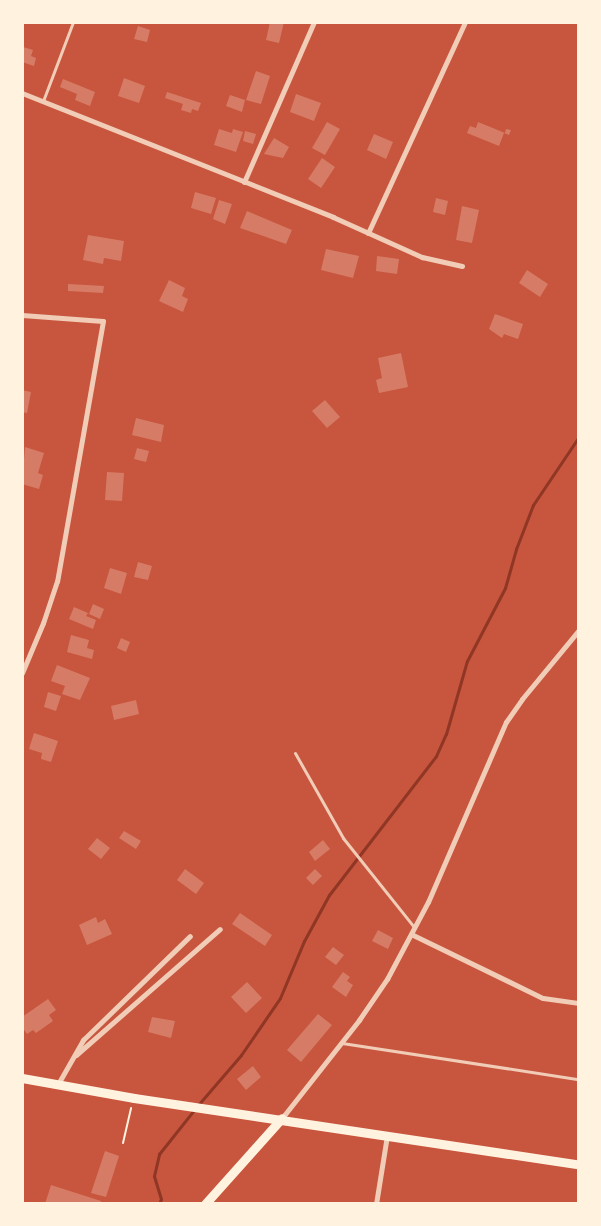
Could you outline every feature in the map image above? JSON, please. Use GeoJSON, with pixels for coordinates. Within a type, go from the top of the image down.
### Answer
{"type":"FeatureCollection","features":[{"type":"Feature","properties":{"kind":"main road"},"geometry":{"type":"LineString","coordinates":[[22,1077],[134,1098],[282,1118],[579,1164]]}},
{"type":"Feature","properties":{"kind":"main road"},"geometry":{"type":"LineString","coordinates":[[205,1203],[282,1118]]}},
{"type":"Feature","properties":{"kind":"street"},"geometry":{"type":"LineString","coordinates":[[244,182],[314,22]]}},
{"type":"Feature","properties":{"kind":"street"},"geometry":{"type":"LineString","coordinates":[[368,233],[465,22]]}},
{"type":"Feature","properties":{"kind":"street"},"geometry":{"type":"LineString","coordinates":[[22,93],[244,182],[422,257],[462,266]]}},
{"type":"Feature","properties":{"kind":"street"},"geometry":{"type":"LineString","coordinates":[[22,315],[103,321],[57,581],[44,623],[22,673]]}},
{"type":"Feature","properties":{"kind":"street"},"geometry":{"type":"LineString","coordinates":[[282,1118],[342,1043],[378,993],[416,929],[506,722],[522,699],[579,632]]}},
{"type":"Feature","properties":{"kind":"street"},"geometry":{"type":"LineString","coordinates":[[73,1059],[220,929]]}},
{"type":"Feature","properties":{"kind":"street"},"geometry":{"type":"LineString","coordinates":[[413,935],[543,998],[579,1003]]}},
{"type":"Feature","properties":{"kind":"street"},"geometry":{"type":"LineString","coordinates":[[58,1083],[83,1040],[190,936]]}},
{"type":"Feature","properties":{"kind":"street"},"geometry":{"type":"LineString","coordinates":[[376,1203],[387,1135]]}},
{"type":"Feature","properties":{"kind":"lane"},"geometry":{"type":"LineString","coordinates":[[43,101],[73,22]]}},
{"type":"Feature","properties":{"kind":"lane"},"geometry":{"type":"LineString","coordinates":[[295,753],[352,849],[416,929]]}},
{"type":"Feature","properties":{"kind":"lane"},"geometry":{"type":"LineString","coordinates":[[342,1043],[579,1079]]}},
{"type":"Feature","properties":{"kind":"path"},"geometry":{"type":"LineString","coordinates":[[123,1143],[134,1098]]}},
{"type":"Feature","properties":{"kind":"building"},"geometry":{"type":"Polygon","coordinates":[[[270,22],[284,22],[279,43],[266,40],[270,22]]]}},
{"type":"Feature","properties":{"kind":"building"},"geometry":{"type":"Polygon","coordinates":[[[138,26],[150,30],[147,42],[134,39],[138,26]]]}},
{"type":"Feature","properties":{"kind":"building"},"geometry":{"type":"Polygon","coordinates":[[[23,47],[33,50],[31,56],[36,58],[34,66],[22,62],[23,47]]]}},
{"type":"Feature","properties":{"kind":"building"},"geometry":{"type":"Polygon","coordinates":[[[256,71],[270,76],[261,104],[246,100],[256,71]]]}},
{"type":"Feature","properties":{"kind":"building"},"geometry":{"type":"Polygon","coordinates":[[[124,78],[145,86],[139,103],[118,96],[124,78]]]}},
{"type":"Feature","properties":{"kind":"building"},"geometry":{"type":"Polygon","coordinates":[[[63,79],[95,92],[90,106],[75,100],[77,94],[60,87],[63,79]]]}},
{"type":"Feature","properties":{"kind":"building"},"geometry":{"type":"Polygon","coordinates":[[[167,92],[201,103],[198,111],[192,109],[191,113],[181,110],[183,104],[165,98],[167,92]]]}},
{"type":"Feature","properties":{"kind":"building"},"geometry":{"type":"Polygon","coordinates":[[[296,94],[321,103],[314,121],[290,112],[296,94]]]}},
{"type":"Feature","properties":{"kind":"building"},"geometry":{"type":"Polygon","coordinates":[[[230,95],[245,100],[242,112],[226,106],[230,95]]]}},
{"type":"Feature","properties":{"kind":"building"},"geometry":{"type":"Polygon","coordinates":[[[327,122],[340,129],[325,155],[312,148],[327,122]]]}},
{"type":"Feature","properties":{"kind":"building"},"geometry":{"type":"Polygon","coordinates":[[[478,122],[505,133],[506,129],[511,130],[509,135],[504,133],[499,146],[467,133],[470,126],[476,128],[478,122]]]}},
{"type":"Feature","properties":{"kind":"building"},"geometry":{"type":"Polygon","coordinates":[[[219,129],[232,133],[233,129],[243,132],[236,152],[214,145],[219,129]]]}},
{"type":"Feature","properties":{"kind":"building"},"geometry":{"type":"Polygon","coordinates":[[[245,131],[256,134],[253,144],[243,141],[245,131]]]}},
{"type":"Feature","properties":{"kind":"building"},"geometry":{"type":"Polygon","coordinates":[[[374,134],[393,142],[386,159],[367,150],[374,134]]]}},
{"type":"Feature","properties":{"kind":"building"},"geometry":{"type":"Polygon","coordinates":[[[274,138],[289,147],[283,158],[264,154],[274,138]]]}},
{"type":"Feature","properties":{"kind":"building"},"geometry":{"type":"Polygon","coordinates":[[[322,158],[335,167],[321,188],[308,179],[322,158]]]}},
{"type":"Feature","properties":{"kind":"building"},"geometry":{"type":"Polygon","coordinates":[[[195,192],[216,198],[211,214],[191,208],[195,192]]]}},
{"type":"Feature","properties":{"kind":"building"},"geometry":{"type":"Polygon","coordinates":[[[436,198],[448,201],[445,215],[433,212],[436,198]]]}},
{"type":"Feature","properties":{"kind":"building"},"geometry":{"type":"Polygon","coordinates":[[[219,200],[232,204],[225,224],[213,219],[219,200]]]}},
{"type":"Feature","properties":{"kind":"building"},"geometry":{"type":"Polygon","coordinates":[[[462,206],[479,210],[472,243],[456,240],[462,206]]]}},
{"type":"Feature","properties":{"kind":"building"},"geometry":{"type":"Polygon","coordinates":[[[247,211],[292,230],[286,244],[240,228],[247,211]]]}},
{"type":"Feature","properties":{"kind":"building"},"geometry":{"type":"Polygon","coordinates":[[[88,235],[124,241],[121,261],[104,258],[103,264],[83,260],[88,235]]]}},
{"type":"Feature","properties":{"kind":"building"},"geometry":{"type":"Polygon","coordinates":[[[326,249],[359,256],[353,278],[321,270],[326,249]]]}},
{"type":"Feature","properties":{"kind":"building"},"geometry":{"type":"Polygon","coordinates":[[[377,256],[399,259],[397,274],[376,271],[377,256]]]}},
{"type":"Feature","properties":{"kind":"building"},"geometry":{"type":"Polygon","coordinates":[[[527,270],[548,284],[540,297],[519,283],[527,270]]]}},
{"type":"Feature","properties":{"kind":"building"},"geometry":{"type":"Polygon","coordinates":[[[169,280],[185,288],[182,296],[188,299],[183,312],[159,301],[169,280]]]}},
{"type":"Feature","properties":{"kind":"building"},"geometry":{"type":"Polygon","coordinates":[[[68,284],[104,286],[103,293],[68,291],[68,284]]]}},
{"type":"Feature","properties":{"kind":"building"},"geometry":{"type":"Polygon","coordinates":[[[495,314],[523,324],[518,339],[504,334],[502,338],[489,329],[495,314]]]}},
{"type":"Feature","properties":{"kind":"building"},"geometry":{"type":"Polygon","coordinates":[[[401,353],[408,387],[379,393],[376,380],[382,378],[378,358],[401,353]]]}},
{"type":"Feature","properties":{"kind":"building"},"geometry":{"type":"Polygon","coordinates":[[[22,390],[31,392],[27,413],[22,412],[22,390]]]}},
{"type":"Feature","properties":{"kind":"building"},"geometry":{"type":"Polygon","coordinates":[[[325,400],[340,417],[327,428],[312,411],[325,400]]]}},
{"type":"Feature","properties":{"kind":"building"},"geometry":{"type":"Polygon","coordinates":[[[136,418],[164,425],[161,442],[132,435],[136,418]]]}},
{"type":"Feature","properties":{"kind":"building"},"geometry":{"type":"Polygon","coordinates":[[[25,447],[44,453],[38,473],[43,475],[39,489],[22,484],[25,447]]]}},
{"type":"Feature","properties":{"kind":"building"},"geometry":{"type":"Polygon","coordinates":[[[137,448],[149,451],[146,462],[134,459],[137,448]]]}},
{"type":"Feature","properties":{"kind":"building"},"geometry":{"type":"Polygon","coordinates":[[[107,472],[124,473],[122,501],[105,500],[107,472]]]}},
{"type":"Feature","properties":{"kind":"building"},"geometry":{"type":"Polygon","coordinates":[[[138,562],[152,566],[148,580],[134,577],[138,562]]]}},
{"type":"Feature","properties":{"kind":"building"},"geometry":{"type":"Polygon","coordinates":[[[110,568],[127,573],[121,594],[104,588],[110,568]]]}},
{"type":"Feature","properties":{"kind":"building"},"geometry":{"type":"Polygon","coordinates":[[[93,604],[104,609],[100,619],[89,614],[93,604]]]}},
{"type":"Feature","properties":{"kind":"building"},"geometry":{"type":"Polygon","coordinates":[[[74,607],[88,613],[86,616],[96,620],[93,629],[69,619],[74,607]]]}},
{"type":"Feature","properties":{"kind":"building"},"geometry":{"type":"Polygon","coordinates":[[[71,635],[89,640],[87,648],[94,650],[92,659],[67,652],[71,635]]]}},
{"type":"Feature","properties":{"kind":"building"},"geometry":{"type":"Polygon","coordinates":[[[121,638],[130,642],[126,652],[117,648],[121,638]]]}},
{"type":"Feature","properties":{"kind":"building"},"geometry":{"type":"Polygon","coordinates":[[[57,665],[90,678],[80,700],[62,694],[65,686],[51,681],[57,665]]]}},
{"type":"Feature","properties":{"kind":"building"},"geometry":{"type":"Polygon","coordinates":[[[48,692],[61,696],[56,711],[44,707],[48,692]]]}},
{"type":"Feature","properties":{"kind":"building"},"geometry":{"type":"Polygon","coordinates":[[[136,700],[139,714],[114,720],[111,706],[136,700]]]}},
{"type":"Feature","properties":{"kind":"building"},"geometry":{"type":"Polygon","coordinates":[[[34,733],[58,741],[51,762],[41,759],[42,753],[29,749],[34,733]]]}},
{"type":"Feature","properties":{"kind":"building"},"geometry":{"type":"Polygon","coordinates":[[[124,831],[141,841],[136,849],[119,838],[124,831]]]}},
{"type":"Feature","properties":{"kind":"building"},"geometry":{"type":"Polygon","coordinates":[[[97,838],[110,848],[101,859],[88,849],[97,838]]]}},
{"type":"Feature","properties":{"kind":"building"},"geometry":{"type":"Polygon","coordinates":[[[323,840],[330,849],[315,861],[309,852],[323,840]]]}},
{"type":"Feature","properties":{"kind":"building"},"geometry":{"type":"Polygon","coordinates":[[[185,869],[204,883],[196,894],[177,880],[185,869]]]}},
{"type":"Feature","properties":{"kind":"building"},"geometry":{"type":"Polygon","coordinates":[[[315,869],[322,876],[313,885],[306,878],[315,869]]]}},
{"type":"Feature","properties":{"kind":"building"},"geometry":{"type":"Polygon","coordinates":[[[240,913],[272,935],[265,946],[232,924],[240,913]]]}},
{"type":"Feature","properties":{"kind":"building"},"geometry":{"type":"Polygon","coordinates":[[[96,917],[98,923],[105,919],[112,934],[87,945],[79,925],[96,917]]]}},
{"type":"Feature","properties":{"kind":"building"},"geometry":{"type":"Polygon","coordinates":[[[378,930],[393,938],[388,949],[372,941],[378,930]]]}},
{"type":"Feature","properties":{"kind":"building"},"geometry":{"type":"Polygon","coordinates":[[[333,947],[344,955],[336,965],[325,957],[333,947]]]}},
{"type":"Feature","properties":{"kind":"building"},"geometry":{"type":"Polygon","coordinates":[[[343,972],[350,977],[347,981],[353,985],[346,997],[332,987],[343,972]]]}},
{"type":"Feature","properties":{"kind":"building"},"geometry":{"type":"Polygon","coordinates":[[[247,982],[262,998],[246,1013],[231,997],[247,982]]]}},
{"type":"Feature","properties":{"kind":"building"},"geometry":{"type":"Polygon","coordinates":[[[48,999],[56,1010],[49,1015],[53,1021],[36,1033],[33,1030],[27,1034],[22,1027],[22,1017],[48,999]]]}},
{"type":"Feature","properties":{"kind":"building"},"geometry":{"type":"Polygon","coordinates":[[[318,1014],[332,1025],[301,1062],[287,1050],[318,1014]]]}},
{"type":"Feature","properties":{"kind":"building"},"geometry":{"type":"Polygon","coordinates":[[[152,1017],[175,1021],[171,1038],[148,1032],[152,1017]]]}},
{"type":"Feature","properties":{"kind":"building"},"geometry":{"type":"Polygon","coordinates":[[[253,1066],[261,1077],[246,1090],[237,1079],[253,1066]]]}},
{"type":"Feature","properties":{"kind":"building"},"geometry":{"type":"Polygon","coordinates":[[[105,1151],[119,1156],[106,1197],[91,1193],[105,1151]]]}},
{"type":"Feature","properties":{"kind":"building"},"geometry":{"type":"Polygon","coordinates":[[[51,1185],[101,1201],[100,1204],[45,1204],[51,1185]]]}},
{"type":"Feature","properties":{"kind":"waterway"},"geometry":{"type":"LineString","coordinates":[[198,1105],[241,1055],[280,998],[304,941],[329,895],[436,756],[446,734],[467,661],[505,588],[516,549],[533,505],[578,438]]}},
{"type":"Feature","properties":{"kind":"waterway"},"geometry":{"type":"LineString","coordinates":[[159,1204],[161,1199],[154,1176],[159,1154],[194,1110]]}}]}
